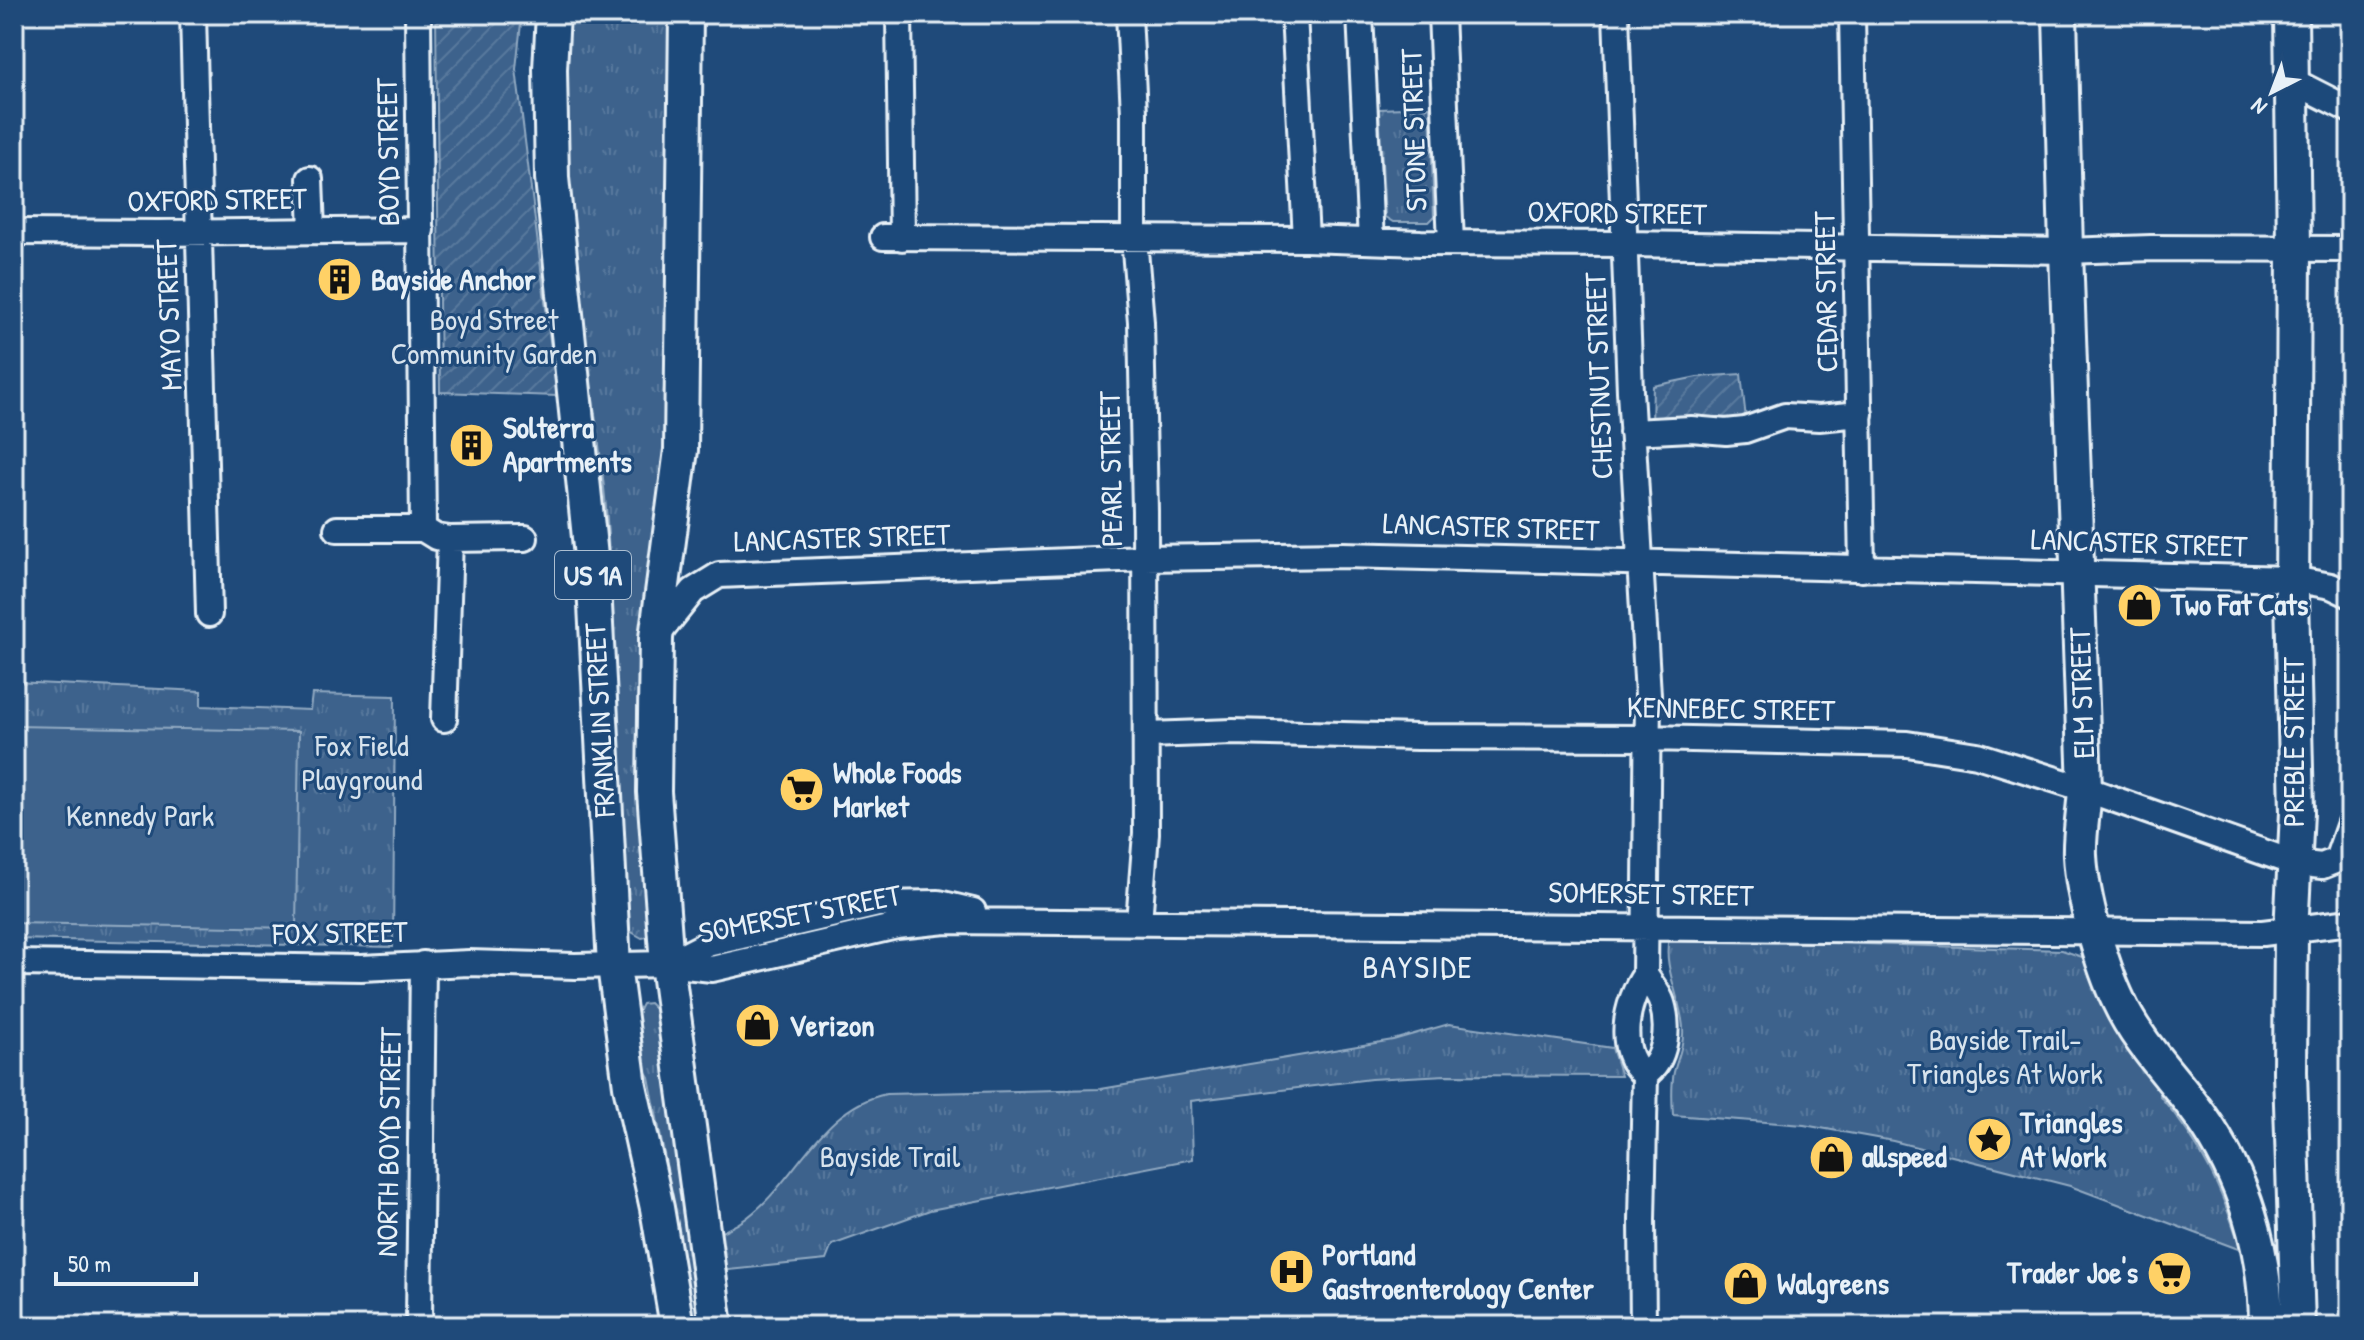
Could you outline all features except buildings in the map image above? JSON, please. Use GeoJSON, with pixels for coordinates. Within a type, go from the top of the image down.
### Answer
{"type":"FeatureCollection","features":[{"type":"Feature","properties":{"kind":"main road","name":"FRANKLIN STREET"},"geometry":{"type":"LineString","coordinates":[[553,14],[550,69],[552,178],[594,586],[614,966],[630,1086],[657,1208],[677,1326]]}},
{"type":"Feature","properties":{"kind":"main road","name":"FRANKLIN STREET"},"geometry":{"type":"LineString","coordinates":[[686,14],[681,450],[656,638],[654,792],[667,964],[716,1326]]}},
{"type":"Feature","properties":{"kind":"main road","name":"ELM STREET"},"geometry":{"type":"LineString","coordinates":[[2060,14],[2085,789],[2080,855],[2096,931],[2113,988],[2145,1046],[2199,1114],[2235,1177],[2249,1211],[2257,1243],[2266,1326]]}},
{"type":"Feature","properties":{"kind":"main road","name":"PREBLE STREET"},"geometry":{"type":"LineString","coordinates":[[2291,14],[2294,249],[2292,579],[2297,812],[2291,932],[2290,1072],[2298,1326]]}},
{"type":"Feature","properties":{"kind":"street","name":"MAYO STREET"},"geometry":{"type":"LineString","coordinates":[[193,14],[209,614]]}},
{"type":"Feature","properties":{"kind":"street","name":"BOYD STREET"},"geometry":{"type":"LineString","coordinates":[[418,14],[423,529]]}},
{"type":"Feature","properties":{"kind":"street","name":"OXFORD STREET"},"geometry":{"type":"LineString","coordinates":[[899,14],[892,237],[1306,239],[2066,251],[2350,249]]}},
{"type":"Feature","properties":{"kind":"street","name":"PEARL STREET"},"geometry":{"type":"LineString","coordinates":[[1129,14],[1134,113],[1134,238],[1141,322],[1148,735],[1146,833],[1139,922]]}},
{"type":"Feature","properties":{"kind":"street"},"geometry":{"type":"LineString","coordinates":[[1294,14],[1306,239]]}},
{"type":"Feature","properties":{"kind":"street"},"geometry":{"type":"LineString","coordinates":[[1360,14],[1371,241]]}},
{"type":"Feature","properties":{"kind":"street","name":"STONE STREET"},"geometry":{"type":"LineString","coordinates":[[1441,14],[1451,243]]}},
{"type":"Feature","properties":{"kind":"street","name":"CHESTNUT STREET"},"geometry":{"type":"LineString","coordinates":[[1616,14],[1632,432],[1648,695],[1645,975],[1630,1000],[1627,1026],[1632,1060],[1645,1075]]}},
{"type":"Feature","properties":{"kind":"street","name":"CEDAR STREET"},"geometry":{"type":"LineString","coordinates":[[1852,14],[1862,569]]}},
{"type":"Feature","properties":{"kind":"street"},"geometry":{"type":"LineString","coordinates":[[2291,80],[2350,110]]}},
{"type":"Feature","properties":{"kind":"street"},"geometry":{"type":"LineString","coordinates":[[310,179],[312,231]]}},
{"type":"Feature","properties":{"kind":"street","name":"OXFORD STREET"},"geometry":{"type":"LineString","coordinates":[[14,232],[421,230]]}},
{"type":"Feature","properties":{"kind":"street"},"geometry":{"type":"LineString","coordinates":[[1632,432],[1691,429],[1736,431],[1785,416],[1819,418],[1860,414]]}},
{"type":"Feature","properties":{"kind":"street"},"geometry":{"type":"LineString","coordinates":[[337,529],[423,529],[436,537],[450,539],[525,538]]}},
{"type":"Feature","properties":{"kind":"street"},"geometry":{"type":"LineString","coordinates":[[444,719],[450,539]]}},
{"type":"Feature","properties":{"kind":"street","name":"LANCASTER STREET"},"geometry":{"type":"LineString","coordinates":[[656,638],[693,591],[719,575],[1145,558],[1475,556],[2292,579],[2331,586],[2350,595]]}},
{"type":"Feature","properties":{"kind":"street","name":"KENNEBEC STREET"},"geometry":{"type":"LineString","coordinates":[[1148,735],[1233,732],[1907,744],[1977,755],[2085,789],[2294,863]]}},
{"type":"Feature","properties":{"kind":"street"},"geometry":{"type":"LineString","coordinates":[[2294,863],[2322,866],[2337,860],[2350,823]]}},
{"type":"Feature","properties":{"kind":"street","name":"SOMERSET STREET"},"geometry":{"type":"LineString","coordinates":[[667,964],[707,944],[878,904],[939,903],[1010,920],[2291,932]]}},
{"type":"Feature","properties":{"kind":"street"},"geometry":{"type":"LineString","coordinates":[[2291,932],[2350,922]]}},
{"type":"Feature","properties":{"kind":"street","name":"FOX STREET"},"geometry":{"type":"LineString","coordinates":[[14,963],[361,968],[423,964],[667,964]]}},
{"type":"Feature","properties":{"kind":"street","name":"NORTH BOYD STREET"},"geometry":{"type":"LineString","coordinates":[[419,1321],[423,964]]}},
{"type":"Feature","properties":{"kind":"street","name":"CHESTNUT STREET"},"geometry":{"type":"LineString","coordinates":[[1643,1326],[1645,1075],[1660,1058],[1665,1033],[1662,1003],[1645,975]]}},
{"type":"Feature","properties":{"kind":"green space","name":"Boyd Street Community Garden"},"geometry":{"type":"Polygon","coordinates":[[[436,14],[522,14],[516,69],[557,396],[440,392],[436,14]]]}},
{"type":"Feature","properties":{"kind":"green space"},"geometry":{"type":"Polygon","coordinates":[[[571,14],[676,14],[652,936],[642,938],[628,930],[607,520],[568,204],[564,141],[565,77],[571,14]]]}},
{"type":"Feature","properties":{"kind":"green space"},"geometry":{"type":"Polygon","coordinates":[[[1430,107],[1434,217],[1429,222],[1393,222],[1385,217],[1379,109],[1430,107]]]}},
{"type":"Feature","properties":{"kind":"green space"},"geometry":{"type":"Polygon","coordinates":[[[1741,374],[1746,419],[1652,425],[1653,386],[1697,377],[1741,374]]]}},
{"type":"Feature","properties":{"kind":"green space","name":"Kennedy Park"},"geometry":{"type":"Polygon","coordinates":[[[14,682],[201,691],[201,706],[310,710],[312,694],[395,696],[393,947],[14,939],[14,682]]]}},
{"type":"Feature","properties":{"kind":"green space"},"geometry":{"type":"Polygon","coordinates":[[[14,726],[299,731],[296,928],[14,923],[14,726]]]}},
{"type":"Feature","properties":{"kind":"green space","name":"Bayside Trail- Triangles At Work"},"geometry":{"type":"Polygon","coordinates":[[[1669,938],[2062,950],[2088,959],[2161,1088],[2160,1096],[2188,1132],[2209,1168],[2241,1250],[2070,1186],[1893,1141],[1804,1125],[1673,1115],[1673,1077],[1682,1046],[1683,1029],[1668,960],[1669,938]]]}},
{"type":"Feature","properties":{"kind":"green space"},"geometry":{"type":"Polygon","coordinates":[[[649,1003],[655,1009],[704,1326],[693,1326],[680,1236],[649,1077],[635,1049],[638,1015],[642,1004],[649,1003]]]}},
{"type":"Feature","properties":{"kind":"green space","name":"Bayside Trail"},"geometry":{"type":"Polygon","coordinates":[[[1449,1024],[1612,1048],[1621,1076],[1446,1075],[1371,1079],[1191,1101],[1193,1159],[930,1210],[832,1245],[826,1260],[709,1272],[705,1240],[754,1212],[828,1127],[864,1101],[886,1094],[1101,1089],[1393,1040],[1449,1024]]]}},
{"type":"Feature","properties":{"kind":"place","name":"Bayside Anchor"},"geometry":{"type":"Point","coordinates":[340,280]}},
{"type":"Feature","properties":{"kind":"place","name":"Solterra Apartments"},"geometry":{"type":"Point","coordinates":[472,445]}},
{"type":"Feature","properties":{"kind":"place","name":"Two Fat Cats"},"geometry":{"type":"Point","coordinates":[2140,605]}},
{"type":"Feature","properties":{"kind":"place","name":"Whole Foods Market"},"geometry":{"type":"Point","coordinates":[802,790]}},
{"type":"Feature","properties":{"kind":"place","name":"Verizon"},"geometry":{"type":"Point","coordinates":[758,1026]}},
{"type":"Feature","properties":{"kind":"place","name":"Triangles At Work"},"geometry":{"type":"Point","coordinates":[1989,1140]}},
{"type":"Feature","properties":{"kind":"place","name":"allspeed"},"geometry":{"type":"Point","coordinates":[1831,1157]}},
{"type":"Feature","properties":{"kind":"place","name":"Portland Gastroenterology Center"},"geometry":{"type":"Point","coordinates":[1291,1272]}},
{"type":"Feature","properties":{"kind":"place","name":"Trader Joe's"},"geometry":{"type":"Point","coordinates":[2169,1273]}},
{"type":"Feature","properties":{"kind":"place","name":"Walgreens"},"geometry":{"type":"Point","coordinates":[1746,1284]}},
{"type":"Feature","properties":{"kind":"district","name":"BAYSIDE"},"geometry":{"type":"Point","coordinates":[1418,967]}},
{"type":"Feature","properties":{"kind":"park label","name":"Fox Field Playground"},"geometry":{"type":"Point","coordinates":[362,763]}}]}
